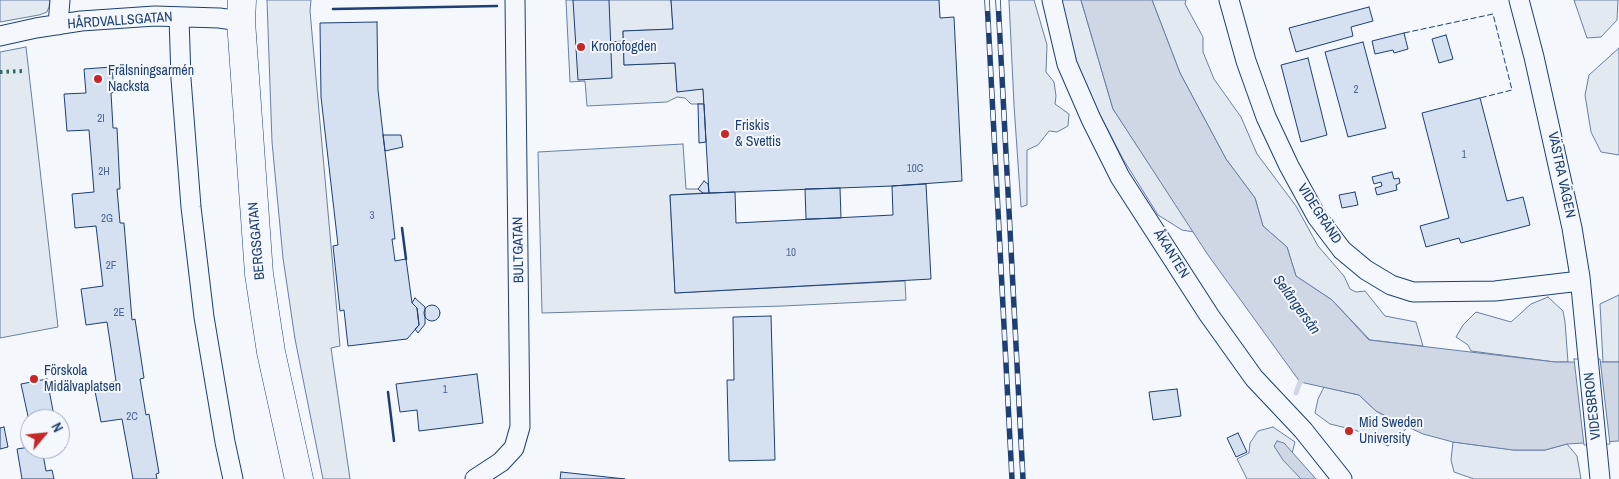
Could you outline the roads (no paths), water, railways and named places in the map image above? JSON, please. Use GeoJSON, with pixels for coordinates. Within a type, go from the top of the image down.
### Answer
{"type":"FeatureCollection","features":[{"type":"Feature","properties":{"kind":"highway","name":"BERGSGATAN"},"geometry":{"type":"LineString","coordinates":[[241,10],[260,274],[271,352],[299,479]]}},
{"type":"Feature","properties":{"kind":"street"},"geometry":{"type":"LineString","coordinates":[[58,25],[60,0]]}},
{"type":"Feature","properties":{"kind":"street","name":"BULTGATAN"},"geometry":{"type":"LineString","coordinates":[[474,479],[501,462],[514,448],[520,427],[515,0]]}},
{"type":"Feature","properties":{"kind":"street","name":"ÅKANTEN"},"geometry":{"type":"LineString","coordinates":[[1052,0],[1066,64],[1090,119],[1120,177],[1209,316],[1254,378],[1303,430],[1342,479]]}},
{"type":"Feature","properties":{"kind":"street","name":"VIDEGRÄND"},"geometry":{"type":"LineString","coordinates":[[1229,0],[1246,61],[1266,117],[1289,166],[1317,217],[1342,250],[1366,270],[1391,285],[1413,292],[1495,291],[1580,281]]}},
{"type":"Feature","properties":{"kind":"street","name":"VÄSTRA VÄGEN"},"geometry":{"type":"LineString","coordinates":[[1518,0],[1536,66],[1572,228],[1580,281],[1587,353]]}},
{"type":"Feature","properties":{"kind":"street","name":"HÅRDVALLSGATAN"},"geometry":{"type":"LineString","coordinates":[[0,36],[89,20],[155,16],[179,17],[241,10]]}},
{"type":"Feature","properties":{"kind":"street"},"geometry":{"type":"LineString","coordinates":[[179,17],[181,79],[198,272],[225,442],[233,479]]}},
{"type":"Feature","properties":{"kind":"street","name":"VIDESBRON"},"geometry":{"type":"LineString","coordinates":[[1587,353],[1600,479]]}},
{"type":"Feature","properties":{"kind":"water","name":"Selångersån"},"geometry":{"type":"Polygon","coordinates":[[[1081,0],[1152,0],[1180,73],[1226,159],[1255,198],[1263,226],[1287,247],[1296,276],[1332,300],[1369,340],[1555,362],[1619,362],[1619,441],[1567,444],[1545,450],[1513,450],[1453,442],[1423,434],[1376,411],[1359,395],[1300,382],[1208,255],[1113,109],[1081,0]]]}},
{"type":"Feature","properties":{"kind":"water"},"geometry":{"type":"Polygon","coordinates":[[[1277,441],[1284,443],[1316,479],[1301,479],[1283,460],[1274,446],[1277,441]]]}},
{"type":"Feature","properties":{"kind":"waterway"},"geometry":{"type":"LineString","coordinates":[[1296,393],[1300,382],[1304,379]]}},
{"type":"Feature","properties":{"kind":"railway"},"geometry":{"type":"LineString","coordinates":[[987,0],[1012,479]]}},
{"type":"Feature","properties":{"kind":"railway"},"geometry":{"type":"LineString","coordinates":[[998,0],[1023,479]]}},
{"type":"Feature","properties":{"kind":"place","name":"Kronofogden"},"geometry":{"type":"Point","coordinates":[581,47]}},
{"type":"Feature","properties":{"kind":"place","name":"Frälsningsarmén Nacksta"},"geometry":{"type":"Point","coordinates":[98,79]}},
{"type":"Feature","properties":{"kind":"place","name":"Friskis & Svettis"},"geometry":{"type":"Point","coordinates":[725,134]}},
{"type":"Feature","properties":{"kind":"place","name":"Förskola Midälvaplatsen"},"geometry":{"type":"Point","coordinates":[34,379]}},
{"type":"Feature","properties":{"kind":"place","name":"Mid Sweden University"},"geometry":{"type":"Point","coordinates":[1349,431]}}]}
